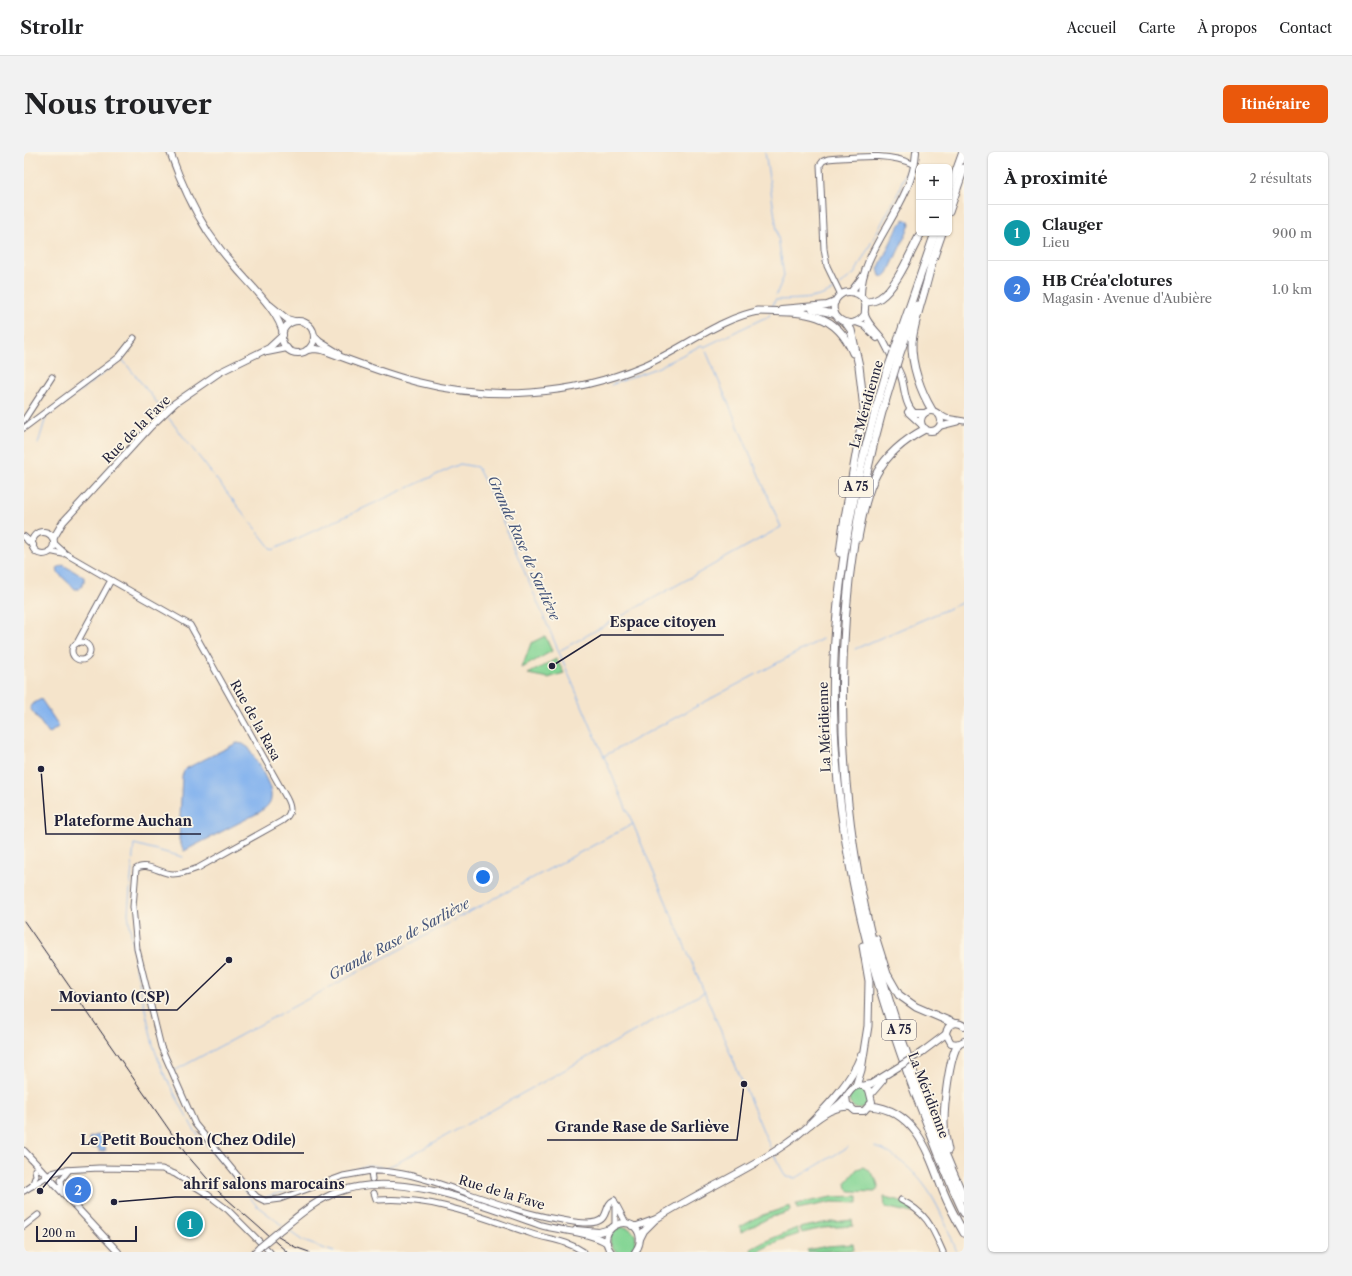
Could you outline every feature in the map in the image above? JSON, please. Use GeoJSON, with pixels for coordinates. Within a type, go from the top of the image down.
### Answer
{"type":"FeatureCollection","features":[{"type":"Feature","properties":{"kind":"highway"},"geometry":{"type":"LineString","coordinates":[[952,170],[959,152]]}},
{"type":"Feature","properties":{"kind":"highway"},"geometry":{"type":"LineString","coordinates":[[952,183],[963,152]]}},
{"type":"Feature","properties":{"kind":"highway"},"geometry":{"type":"LineString","coordinates":[[952,203],[964,168]]}},
{"type":"Feature","properties":{"kind":"highway"},"geometry":{"type":"LineString","coordinates":[[863,299],[874,301],[880,298],[890,288],[919,236]]}},
{"type":"Feature","properties":{"kind":"highway","name":"La Méridienne"},"geometry":{"type":"LineString","coordinates":[[934,236],[860,466],[838,603],[834,664],[836,754],[842,821],[860,916],[876,980],[918,1100],[947,1176],[964,1214]]}},
{"type":"Feature","properties":{"kind":"highway","name":"La Méridienne"},"geometry":{"type":"LineString","coordinates":[[896,354],[941,236]]}},
{"type":"Feature","properties":{"kind":"highway"},"geometry":{"type":"LineString","coordinates":[[932,261],[928,283],[912,343],[915,370],[927,402],[932,410]]}},
{"type":"Feature","properties":{"kind":"highway"},"geometry":{"type":"LineString","coordinates":[[757,311],[811,314],[824,319],[835,327],[850,345],[858,369],[863,395]]}},
{"type":"Feature","properties":{"kind":"highway"},"geometry":{"type":"LineString","coordinates":[[838,603],[837,582],[843,529],[862,425],[863,395],[853,338],[851,330],[846,323]]}},
{"type":"Feature","properties":{"kind":"highway","name":"La Méridienne"},"geometry":{"type":"LineString","coordinates":[[889,376],[858,512],[846,599],[842,656],[843,732],[850,823],[859,879],[871,936],[889,1000],[907,1053],[954,1176],[964,1198]]}},
{"type":"Feature","properties":{"kind":"highway"},"geometry":{"type":"LineString","coordinates":[[846,599],[852,577],[863,516],[871,486],[889,454],[923,426]]}},
{"type":"Feature","properties":{"kind":"highway"},"geometry":{"type":"LineString","coordinates":[[859,879],[887,974],[895,989],[912,1005],[953,1024]]}},
{"type":"Feature","properties":{"kind":"highway"},"geometry":{"type":"LineString","coordinates":[[859,1086],[868,1026],[869,981],[860,916]]}},
{"type":"Feature","properties":{"kind":"highway"},"geometry":{"type":"LineString","coordinates":[[810,1124],[828,1106],[855,1068],[862,1053],[868,1026]]}},
{"type":"Feature","properties":{"kind":"highway"},"geometry":{"type":"LineString","coordinates":[[954,1176],[944,1124],[952,1059],[962,1043]]}},
{"type":"Feature","properties":{"kind":"highway"},"geometry":{"type":"LineString","coordinates":[[918,1100],[920,1115],[932,1152],[964,1232]]}},
{"type":"Feature","properties":{"kind":"highway"},"geometry":{"type":"LineString","coordinates":[[870,1106],[879,1107],[896,1115],[918,1134],[931,1158],[954,1216],[964,1232]]}},
{"type":"Feature","properties":{"kind":"main road"},"geometry":{"type":"LineString","coordinates":[[170,152],[188,196],[208,230],[229,260],[276,317],[282,329],[282,336],[287,348],[297,352],[315,349],[322,350],[416,382],[462,391],[509,394],[556,390],[600,381],[642,367],[678,350],[728,322],[757,311],[802,308],[827,305],[835,302],[841,295],[851,292],[864,275],[907,192],[910,163],[916,152]]}},
{"type":"Feature","properties":{"kind":"main road"},"geometry":{"type":"LineString","coordinates":[[835,302],[835,314],[840,320],[846,323],[856,322],[864,325],[881,343],[899,376],[908,412],[923,426],[934,431],[940,426],[942,421],[939,414],[932,410],[924,413],[914,413],[909,406],[900,374],[882,339],[865,314],[863,299],[864,275]]}},
{"type":"Feature","properties":{"kind":"main road"},"geometry":{"type":"LineString","coordinates":[[851,292],[863,299]]}},
{"type":"Feature","properties":{"kind":"main road"},"geometry":{"type":"LineString","coordinates":[[259,295],[287,320],[304,322],[308,324],[314,332],[315,337],[320,342],[359,363]]}},
{"type":"Feature","properties":{"kind":"main road"},"geometry":{"type":"LineString","coordinates":[[802,308],[835,314]]}},
{"type":"Feature","properties":{"kind":"main road"},"geometry":{"type":"LineString","coordinates":[[856,322],[865,314]]}},
{"type":"Feature","properties":{"kind":"main road"},"geometry":{"type":"LineString","coordinates":[[282,336],[286,326],[294,321]]}},
{"type":"Feature","properties":{"kind":"main road","name":"Rue de la Fave"},"geometry":{"type":"LineString","coordinates":[[46,533],[63,522],[161,416],[191,392],[236,364],[269,348],[282,336]]}},
{"type":"Feature","properties":{"kind":"main road"},"geometry":{"type":"LineString","coordinates":[[307,350],[314,342],[315,337]]}},
{"type":"Feature","properties":{"kind":"main road","name":"Rue de la Fave"},"geometry":{"type":"LineString","coordinates":[[236,364],[270,351],[287,348]]}},
{"type":"Feature","properties":{"kind":"main road"},"geometry":{"type":"LineString","coordinates":[[923,426],[921,418],[924,413]]}},
{"type":"Feature","properties":{"kind":"main road","name":"Rue de la Fave"},"geometry":{"type":"LineString","coordinates":[[53,541],[63,522]]}},
{"type":"Feature","properties":{"kind":"main road"},"geometry":{"type":"LineString","coordinates":[[24,534],[35,535],[41,532],[46,533],[53,541],[49,552],[40,553],[24,537]]}},
{"type":"Feature","properties":{"kind":"main road"},"geometry":{"type":"LineString","coordinates":[[32,545],[35,535]]}},
{"type":"Feature","properties":{"kind":"main road"},"geometry":{"type":"LineString","coordinates":[[949,1041],[946,1034],[947,1028],[953,1024],[960,1024],[964,1026]]}},
{"type":"Feature","properties":{"kind":"main road"},"geometry":{"type":"LineString","coordinates":[[828,1113],[846,1096],[850,1089],[871,1084],[922,1052],[946,1034]]}},
{"type":"Feature","properties":{"kind":"main road"},"geometry":{"type":"LineString","coordinates":[[930,1046],[949,1041],[962,1043]]}},
{"type":"Feature","properties":{"kind":"main road"},"geometry":{"type":"LineString","coordinates":[[520,1217],[575,1230],[599,1232],[612,1227],[629,1224],[637,1226],[656,1219],[702,1191],[749,1166],[784,1144],[810,1124],[828,1113],[842,1107],[850,1107],[860,1112],[870,1106],[872,1098],[871,1094],[892,1071]]}},
{"type":"Feature","properties":{"kind":"main road"},"geometry":{"type":"LineString","coordinates":[[859,1086],[871,1094]]}},
{"type":"Feature","properties":{"kind":"main road"},"geometry":{"type":"LineString","coordinates":[[846,1096],[850,1107]]}},
{"type":"Feature","properties":{"kind":"main road"},"geometry":{"type":"LineString","coordinates":[[24,1151],[46,1178],[114,1252]]}},
{"type":"Feature","properties":{"kind":"main road"},"geometry":{"type":"LineString","coordinates":[[24,1156],[35,1170],[64,1194],[118,1252]]}},
{"type":"Feature","properties":{"kind":"main road"},"geometry":{"type":"LineString","coordinates":[[255,1252],[305,1210],[330,1195],[360,1186],[383,1183],[414,1186],[444,1193],[550,1228],[598,1236],[608,1247]]}},
{"type":"Feature","properties":{"kind":"main road"},"geometry":{"type":"LineString","coordinates":[[635,1252],[644,1231],[656,1219]]}},
{"type":"Feature","properties":{"kind":"main road"},"geometry":{"type":"LineString","coordinates":[[629,1224],[638,1232],[640,1241]]}},
{"type":"Feature","properties":{"kind":"main road"},"geometry":{"type":"LineString","coordinates":[[608,1247],[612,1227]]}},
{"type":"Feature","properties":{"kind":"street"},"geometry":{"type":"LineString","coordinates":[[841,295],[827,266],[824,249],[820,165],[823,161],[828,159],[879,156],[893,157],[910,163]]}},
{"type":"Feature","properties":{"kind":"street"},"geometry":{"type":"LineString","coordinates":[[24,428],[120,357],[134,338]]}},
{"type":"Feature","properties":{"kind":"street"},"geometry":{"type":"LineString","coordinates":[[24,420],[39,394],[52,377]]}},
{"type":"Feature","properties":{"kind":"street"},"geometry":{"type":"LineString","coordinates":[[939,414],[946,418],[964,421]]}},
{"type":"Feature","properties":{"kind":"street"},"geometry":{"type":"LineString","coordinates":[[940,426],[964,421]]}},
{"type":"Feature","properties":{"kind":"street"},"geometry":{"type":"LineString","coordinates":[[53,541],[66,554],[111,580],[93,611],[88,624],[77,643],[74,645],[72,651],[74,657],[79,660],[85,659],[89,655],[90,649],[87,644],[88,624]]}},
{"type":"Feature","properties":{"kind":"street"},"geometry":{"type":"LineString","coordinates":[[49,552],[66,554]]}},
{"type":"Feature","properties":{"kind":"street","name":"Rue de la Rasa"},"geometry":{"type":"LineString","coordinates":[[111,580],[190,625],[289,802],[290,813],[288,817],[198,868]]}},
{"type":"Feature","properties":{"kind":"street"},"geometry":{"type":"LineString","coordinates":[[77,643],[87,644]]}},
{"type":"Feature","properties":{"kind":"street","name":"Rue de la Fave"},"geometry":{"type":"LineString","coordinates":[[198,868],[183,874],[173,874],[140,866],[135,873],[133,907],[137,949],[157,1035],[168,1067],[194,1124],[256,1197],[265,1201],[280,1199],[343,1176],[371,1171],[390,1172],[425,1180],[528,1212],[572,1222],[591,1223],[600,1220],[606,1214],[609,1203],[614,1200]]}},
{"type":"Feature","properties":{"kind":"street"},"geometry":{"type":"LineString","coordinates":[[24,1191],[52,1174],[69,1170],[151,1168],[169,1171],[207,1194],[228,1210],[270,1252]]}},
{"type":"Feature","properties":{"kind":"street"},"geometry":{"type":"LineString","coordinates":[[32,1186],[36,1176],[35,1170]]}},
{"type":"Feature","properties":{"kind":"street"},"geometry":{"type":"LineString","coordinates":[[64,1194],[61,1180],[69,1170]]}},
{"type":"Feature","properties":{"kind":"street"},"geometry":{"type":"LineString","coordinates":[[371,1171],[372,1179]]}},
{"type":"Feature","properties":{"kind":"street"},"geometry":{"type":"LineString","coordinates":[[374,1193],[376,1199],[379,1200],[416,1200],[444,1207],[534,1235],[566,1242],[584,1252]]}},
{"type":"Feature","properties":{"kind":"street"},"geometry":{"type":"LineString","coordinates":[[614,1200],[629,1224]]}},
{"type":"Feature","properties":{"kind":"street"},"geometry":{"type":"LineString","coordinates":[[612,1227],[614,1200]]}},
{"type":"Feature","properties":{"kind":"street"},"geometry":{"type":"LineString","coordinates":[[901,1200],[915,1207],[925,1215],[943,1252]]}},
{"type":"Feature","properties":{"kind":"street"},"geometry":{"type":"LineString","coordinates":[[24,1226],[38,1215]]}},
{"type":"Feature","properties":{"kind":"green space"},"geometry":{"type":"Polygon","coordinates":[[[545,636],[552,651],[522,668],[531,643],[545,636]]]}},
{"type":"Feature","properties":{"kind":"green space"},"geometry":{"type":"Polygon","coordinates":[[[556,659],[564,673],[548,678],[528,674],[556,659]]]}},
{"type":"Feature","properties":{"kind":"green space"},"geometry":{"type":"Polygon","coordinates":[[[859,1089],[866,1092],[869,1099],[866,1106],[859,1109],[852,1106],[849,1099],[852,1092],[859,1089]]]}},
{"type":"Feature","properties":{"kind":"green space"},"geometry":{"type":"Polygon","coordinates":[[[863,1167],[866,1168],[876,1179],[878,1188],[875,1192],[850,1191],[847,1189],[846,1183],[857,1169],[863,1167]]]}},
{"type":"Feature","properties":{"kind":"green space"},"geometry":{"type":"Polygon","coordinates":[[[858,1196],[858,1203],[832,1202],[797,1209],[796,1204],[832,1197],[858,1196]]]}},
{"type":"Feature","properties":{"kind":"green space"},"geometry":{"type":"Polygon","coordinates":[[[884,1197],[898,1200],[913,1210],[912,1213],[885,1207],[884,1197]]]}},
{"type":"Feature","properties":{"kind":"green space"},"geometry":{"type":"Polygon","coordinates":[[[790,1206],[791,1211],[769,1218],[741,1232],[740,1227],[760,1216],[790,1206]]]}},
{"type":"Feature","properties":{"kind":"green space"},"geometry":{"type":"Polygon","coordinates":[[[852,1220],[853,1226],[823,1228],[802,1233],[800,1228],[823,1223],[852,1220]]]}},
{"type":"Feature","properties":{"kind":"green space"},"geometry":{"type":"Polygon","coordinates":[[[623,1227],[632,1231],[636,1240],[632,1249],[623,1253],[614,1249],[610,1240],[614,1231],[623,1227]]]}},
{"type":"Feature","properties":{"kind":"green space"},"geometry":{"type":"Polygon","coordinates":[[[797,1228],[799,1234],[783,1239],[756,1252],[752,1252],[751,1249],[766,1241],[797,1228]]]}},
{"type":"Feature","properties":{"kind":"green space"},"geometry":{"type":"Polygon","coordinates":[[[853,1244],[854,1250],[808,1252],[807,1250],[828,1246],[853,1244]]]}},
{"type":"Feature","properties":{"kind":"water"},"geometry":{"type":"Polygon","coordinates":[[[904,219],[909,221],[910,225],[888,273],[884,277],[880,276],[878,269],[896,231],[904,219]]]}},
{"type":"Feature","properties":{"kind":"water"},"geometry":{"type":"Polygon","coordinates":[[[63,565],[84,577],[84,582],[79,589],[75,589],[58,573],[57,568],[63,565]]]}},
{"type":"Feature","properties":{"kind":"water"},"geometry":{"type":"Polygon","coordinates":[[[41,699],[59,726],[49,734],[30,708],[31,705],[41,699]]]}},
{"type":"Feature","properties":{"kind":"water"},"geometry":{"type":"Polygon","coordinates":[[[237,743],[243,744],[249,748],[259,765],[271,793],[270,803],[260,812],[184,851],[179,840],[182,776],[185,769],[237,743]]]}},
{"type":"Feature","properties":{"kind":"water"},"geometry":{"type":"Polygon","coordinates":[[[101,1134],[106,1150],[100,1152],[98,1147],[93,1148],[89,1138],[101,1134]]]}},
{"type":"Feature","properties":{"kind":"waterway"},"geometry":{"type":"LineString","coordinates":[[765,152],[784,276],[776,295]]}},
{"type":"Feature","properties":{"kind":"waterway"},"geometry":{"type":"LineString","coordinates":[[909,161],[911,152]]}},
{"type":"Feature","properties":{"kind":"waterway"},"geometry":{"type":"LineString","coordinates":[[838,286],[855,273],[898,193],[908,164]]}},
{"type":"Feature","properties":{"kind":"waterway"},"geometry":{"type":"LineString","coordinates":[[772,308],[775,300],[814,297],[836,288]]}},
{"type":"Feature","properties":{"kind":"waterway"},"geometry":{"type":"LineString","coordinates":[[704,347],[768,317],[770,314]]}},
{"type":"Feature","properties":{"kind":"waterway"},"geometry":{"type":"LineString","coordinates":[[611,385],[659,367],[702,345],[704,347]]}},
{"type":"Feature","properties":{"kind":"waterway"},"geometry":{"type":"LineString","coordinates":[[559,651],[781,527],[706,351]]}},
{"type":"Feature","properties":{"kind":"waterway","name":"Grande Rase de Sarliève"},"geometry":{"type":"LineString","coordinates":[[38,444],[46,417],[122,359],[163,410]]}},
{"type":"Feature","properties":{"kind":"waterway","name":"Grande Rase de Sarliève"},"geometry":{"type":"LineString","coordinates":[[167,416],[272,550],[460,464],[477,467],[491,494],[633,824]]}},
{"type":"Feature","properties":{"kind":"waterway"},"geometry":{"type":"LineString","coordinates":[[855,649],[964,602]]}},
{"type":"Feature","properties":{"kind":"waterway"},"geometry":{"type":"LineString","coordinates":[[604,756],[822,639]]}},
{"type":"Feature","properties":{"kind":"waterway","name":"Grande Rase de Sarliève"},"geometry":{"type":"LineString","coordinates":[[174,1071],[633,824],[770,1147]]}},
{"type":"Feature","properties":{"kind":"waterway"},"geometry":{"type":"LineString","coordinates":[[183,857],[134,844],[128,913],[136,968],[153,1045],[163,1072],[198,1135]]}},
{"type":"Feature","properties":{"kind":"waterway"},"geometry":{"type":"LineString","coordinates":[[266,1197],[369,1165],[385,1168],[397,1163],[705,992]]}},
{"type":"Feature","properties":{"kind":"waterway"},"geometry":{"type":"LineString","coordinates":[[200,1137],[257,1206],[282,1225]]}},
{"type":"Feature","properties":{"kind":"waterway","name":"Grande Rase de Sarliève"},"geometry":{"type":"LineString","coordinates":[[774,1155],[786,1177],[796,1178],[848,1147]]}},
{"type":"Feature","properties":{"kind":"waterway","name":"Grande Rase de Sarliève"},"geometry":{"type":"LineString","coordinates":[[875,1147],[889,1153],[908,1167],[927,1189],[940,1212],[957,1252]]}},
{"type":"Feature","properties":{"kind":"waterway"},"geometry":{"type":"LineString","coordinates":[[289,1231],[303,1241],[334,1252]]}},
{"type":"Feature","properties":{"kind":"railway"},"geometry":{"type":"LineString","coordinates":[[24,921],[186,1154],[219,1192],[287,1252]]}},
{"type":"Feature","properties":{"kind":"railway"},"geometry":{"type":"LineString","coordinates":[[275,1235],[295,1247],[309,1252]]}},
{"type":"Feature","properties":{"kind":"place","name":"Espace citoyen"},"geometry":{"type":"Point","coordinates":[552,666]}},
{"type":"Feature","properties":{"kind":"place","name":"Plateforme Auchan"},"geometry":{"type":"Point","coordinates":[41,769]}},
{"type":"Feature","properties":{"kind":"place","name":"Movianto (CSP)"},"geometry":{"type":"Point","coordinates":[229,960]}},
{"type":"Feature","properties":{"kind":"place","name":"Grande Rase de Sarliève"},"geometry":{"type":"Point","coordinates":[744,1084]}},
{"type":"Feature","properties":{"kind":"place","name":"HB Créa'clotures"},"geometry":{"type":"Point","coordinates":[78,1190]}},
{"type":"Feature","properties":{"kind":"place","name":"Le Petit Bouchon (Chez Odile)"},"geometry":{"type":"Point","coordinates":[40,1191]}},
{"type":"Feature","properties":{"kind":"place","name":"ahrif salons marocains"},"geometry":{"type":"Point","coordinates":[114,1202]}},
{"type":"Feature","properties":{"kind":"place","name":"Clauger"},"geometry":{"type":"Point","coordinates":[190,1224]}}]}
